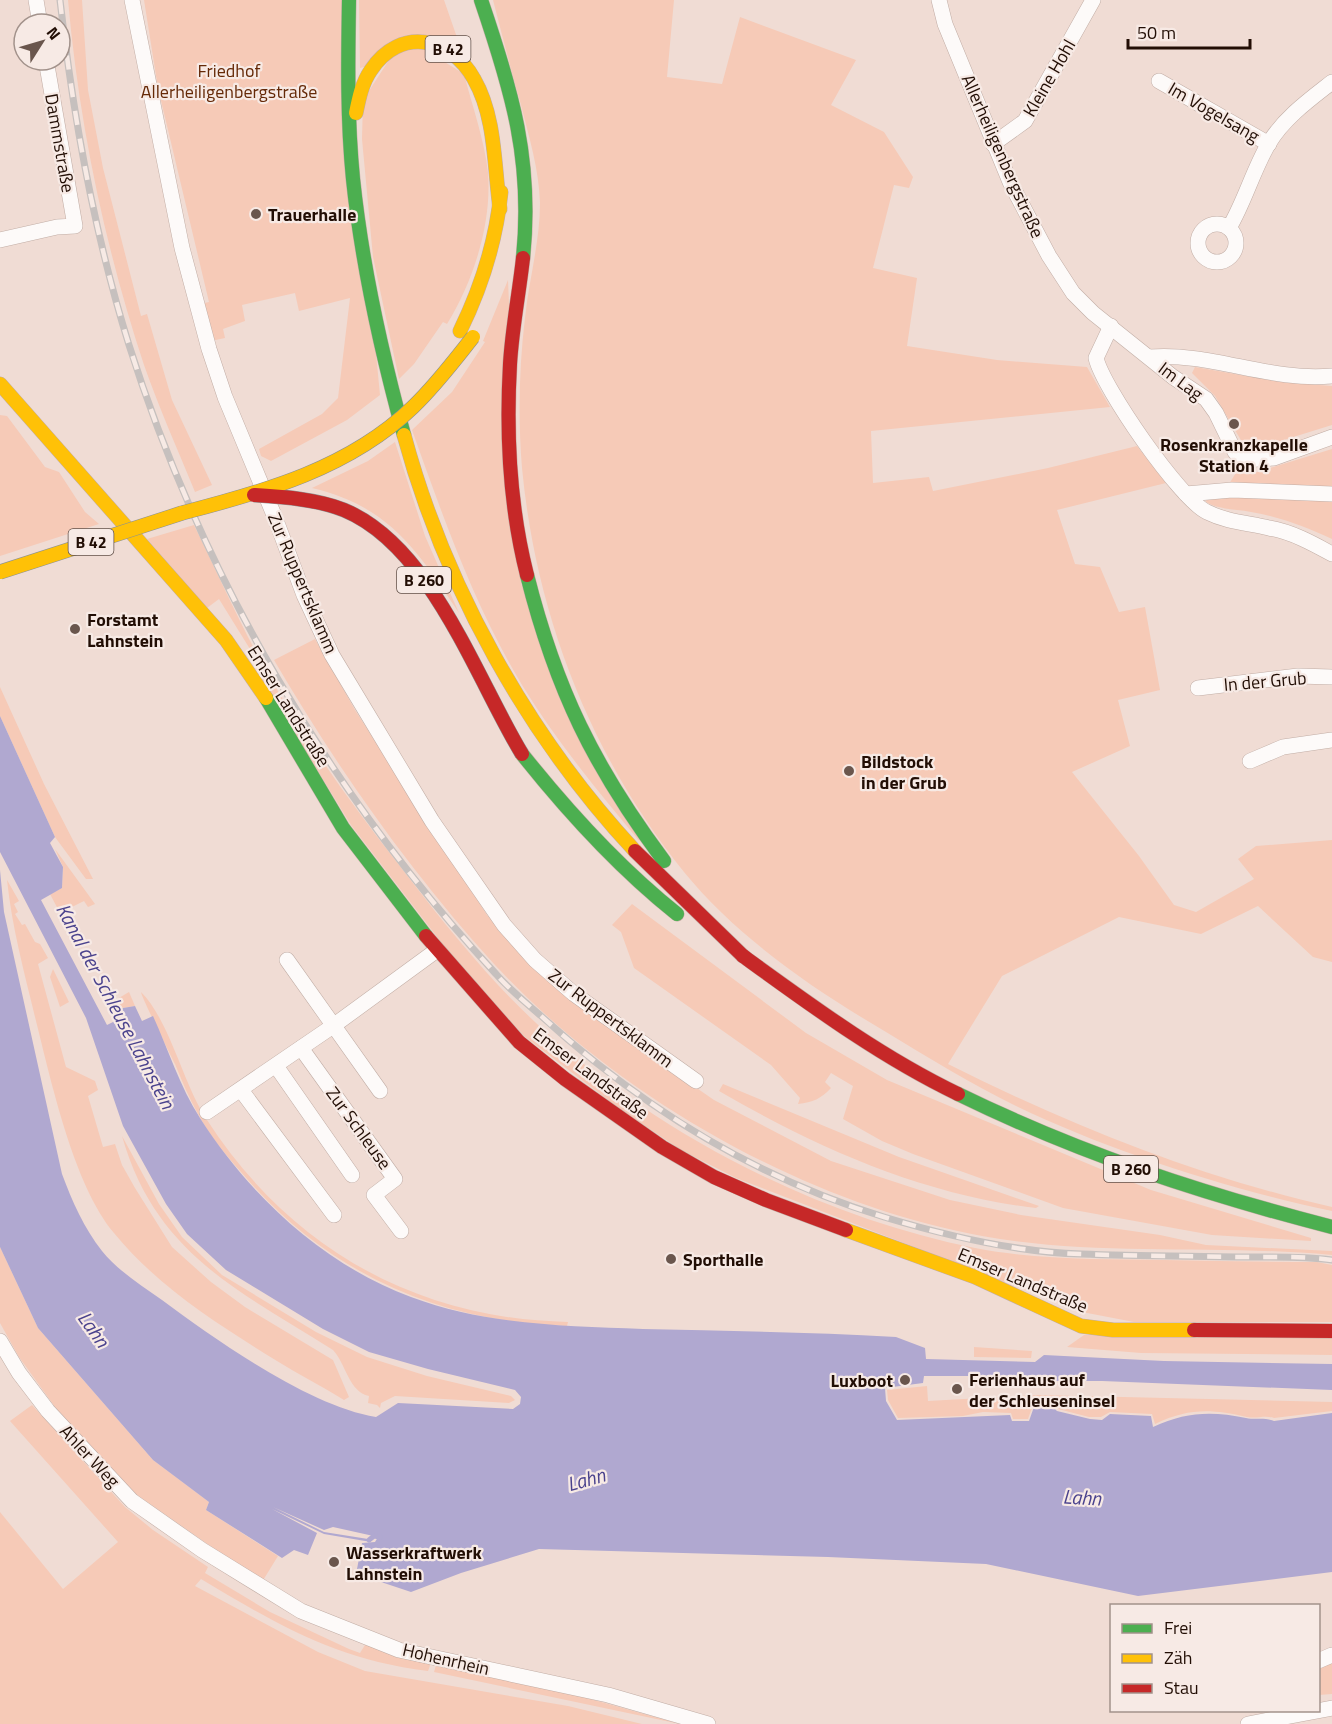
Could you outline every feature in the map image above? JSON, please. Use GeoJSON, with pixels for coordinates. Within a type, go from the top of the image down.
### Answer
{"type":"FeatureCollection","features":[{"type":"Feature","properties":{"kind":"main road","name":"B 260"},"geometry":{"type":"LineString","coordinates":[[349,0],[346,99],[358,220],[368,290],[393,394],[424,495],[450,562],[479,626],[512,689],[552,750],[595,806],[690,909],[743,956],[834,1024],[891,1060],[971,1103],[1050,1138],[1151,1176],[1332,1227]]}},
{"type":"Feature","properties":{"kind":"main road","name":"B 42"},"geometry":{"type":"LineString","coordinates":[[482,0],[508,85],[516,148],[516,179],[510,228]]}},
{"type":"Feature","properties":{"kind":"main road","name":"B 42"},"geometry":{"type":"LineString","coordinates":[[352,149],[359,91],[367,73],[377,59],[406,42],[422,41],[438,44],[466,63],[476,81],[487,121],[500,209]]}},
{"type":"Feature","properties":{"kind":"main road","name":"B 42"},"geometry":{"type":"LineString","coordinates":[[182,513],[323,452],[364,429],[387,413],[418,384],[460,331],[488,266],[500,209],[502,172],[500,143],[484,67]]}},
{"type":"Feature","properties":{"kind":"main road"},"geometry":{"type":"LineString","coordinates":[[508,85],[522,141],[527,192],[524,244],[510,366],[509,444],[517,520],[531,594],[563,688],[607,778],[651,846],[743,956]]}},
{"type":"Feature","properties":{"kind":"main road","name":"B 42"},"geometry":{"type":"LineString","coordinates":[[0,572],[182,513],[254,495],[327,467],[388,430],[438,384],[473,337],[481,321]]}},
{"type":"Feature","properties":{"kind":"main road","name":"Emser Landstraße"},"geometry":{"type":"LineString","coordinates":[[0,384],[226,640],[250,672],[343,828],[437,950],[519,1042],[565,1079],[662,1147],[714,1177],[766,1200],[975,1277],[1081,1326],[1146,1331],[1332,1331]]}},
{"type":"Feature","properties":{"kind":"main road","name":"B 260"},"geometry":{"type":"LineString","coordinates":[[254,495],[306,500],[331,506],[356,516],[396,547],[426,583],[491,704],[522,754],[563,807],[637,882],[693,926],[743,956]]}},
{"type":"Feature","properties":{"kind":"street","name":"Zur Ruppertsklamm"},"geometry":{"type":"LineString","coordinates":[[132,0],[182,248],[209,349],[225,398],[304,595],[332,655],[432,821],[504,925],[536,960],[574,994],[696,1081]]}},
{"type":"Feature","properties":{"kind":"street","name":"Allerheiligenbergstraße"},"geometry":{"type":"LineString","coordinates":[[939,0],[945,24],[993,144],[1049,256],[1073,293],[1111,326]]}},
{"type":"Feature","properties":{"kind":"street","name":"Kleine Hohl"},"geometry":{"type":"LineString","coordinates":[[993,144],[1026,121],[1093,0]]}},
{"type":"Feature","properties":{"kind":"street","name":"Dammstraße"},"geometry":{"type":"LineString","coordinates":[[1,237],[75,226],[48,72]]}},
{"type":"Feature","properties":{"kind":"street","name":"Im Vogelsang"},"geometry":{"type":"LineString","coordinates":[[1159,81],[1269,144]]}},
{"type":"Feature","properties":{"kind":"street","name":"Im Vogelsang"},"geometry":{"type":"LineString","coordinates":[[1229,228],[1243,204],[1269,144],[1286,120],[1332,82]]}},
{"type":"Feature","properties":{"kind":"street","name":"Im Lag"},"geometry":{"type":"LineString","coordinates":[[1111,326],[1206,399],[1216,412],[1234,452],[1245,461],[1274,458],[1332,437]]}},
{"type":"Feature","properties":{"kind":"street"},"geometry":{"type":"LineString","coordinates":[[1111,326],[1096,358],[1104,379],[1130,421],[1186,494],[1207,512],[1229,521],[1270,528],[1296,536],[1332,554]]}},
{"type":"Feature","properties":{"kind":"street"},"geometry":{"type":"LineString","coordinates":[[1150,357],[1187,356],[1279,372],[1332,376]]}},
{"type":"Feature","properties":{"kind":"street"},"geometry":{"type":"LineString","coordinates":[[1186,494],[1232,490],[1332,494]]}},
{"type":"Feature","properties":{"kind":"street","name":"In der Grub"},"geometry":{"type":"LineString","coordinates":[[1198,688],[1298,676],[1332,677]]}},
{"type":"Feature","properties":{"kind":"street"},"geometry":{"type":"LineString","coordinates":[[1250,761],[1282,747],[1332,740]]}},
{"type":"Feature","properties":{"kind":"street"},"geometry":{"type":"LineString","coordinates":[[207,1112],[333,1026],[437,950]]}},
{"type":"Feature","properties":{"kind":"street"},"geometry":{"type":"LineString","coordinates":[[287,960],[381,1091]]}},
{"type":"Feature","properties":{"kind":"street","name":"Zur Schleuse"},"geometry":{"type":"LineString","coordinates":[[301,1048],[395,1179],[374,1195],[401,1231]]}},
{"type":"Feature","properties":{"kind":"street","name":"Zur Schleuse"},"geometry":{"type":"LineString","coordinates":[[276,1065],[352,1175]]}},
{"type":"Feature","properties":{"kind":"street"},"geometry":{"type":"LineString","coordinates":[[241,1090],[334,1215]]}},
{"type":"Feature","properties":{"kind":"street","name":"Ahler Weg"},"geometry":{"type":"LineString","coordinates":[[0,1341],[19,1373],[48,1411],[101,1470],[132,1501],[202,1550]]}},
{"type":"Feature","properties":{"kind":"street","name":"Hohenrhein"},"geometry":{"type":"LineString","coordinates":[[202,1550],[301,1611],[399,1650],[608,1695],[708,1724]]}},
{"type":"Feature","properties":{"kind":"street"},"geometry":{"type":"LineString","coordinates":[[1248,1724],[1304,1712]]}},
{"type":"Feature","properties":{"kind":"green space"},"geometry":{"type":"Polygon","coordinates":[[[68,0],[82,0],[88,90],[103,168],[141,316],[147,314],[172,400],[212,485],[195,492],[144,365],[117,276],[87,139],[73,46],[72,12],[69,12],[68,0]]]}},
{"type":"Feature","properties":{"kind":"green space","name":"Friedhof Allerheiligenbergstraße"},"geometry":{"type":"Polygon","coordinates":[[[144,0],[342,0],[380,395],[347,420],[271,461],[261,456],[259,449],[322,414],[338,398],[350,298],[299,311],[295,293],[242,305],[245,321],[223,329],[225,338],[211,341],[200,304],[209,302],[158,88],[144,0]]]}},
{"type":"Feature","properties":{"kind":"green space"},"geometry":{"type":"Polygon","coordinates":[[[359,0],[444,0],[461,49],[454,43],[360,68],[359,0]]]}},
{"type":"Feature","properties":{"kind":"green space"},"geometry":{"type":"Polygon","coordinates":[[[493,0],[674,0],[667,77],[722,84],[740,17],[856,60],[831,105],[884,132],[913,177],[909,188],[894,185],[873,268],[917,278],[907,346],[997,360],[1087,367],[1110,407],[871,431],[873,483],[929,477],[933,491],[1048,468],[1137,446],[1166,483],[1057,510],[1075,564],[1100,567],[1119,612],[1145,607],[1160,690],[1118,700],[1130,746],[1072,772],[1139,856],[1174,905],[1196,912],[1254,879],[1238,859],[1256,846],[1332,840],[1332,962],[1313,957],[1258,906],[1201,934],[1119,917],[1002,976],[948,1064],[1041,1108],[1136,1147],[1232,1180],[1332,1207],[1332,1211],[1252,1192],[1131,1154],[1053,1123],[966,1080],[831,998],[778,961],[728,919],[705,896],[651,828],[621,781],[573,682],[540,577],[529,523],[520,431],[521,355],[540,203],[536,165],[493,0]]]}},
{"type":"Feature","properties":{"kind":"green space"},"geometry":{"type":"Polygon","coordinates":[[[422,48],[464,74],[478,124],[488,173],[487,212],[479,252],[456,308],[447,324],[443,322],[414,364],[399,379],[373,257],[362,139],[363,100],[393,54],[422,48]]]}},
{"type":"Feature","properties":{"kind":"green space"},"geometry":{"type":"Polygon","coordinates":[[[508,280],[521,584],[640,842],[563,746],[535,706],[505,655],[474,592],[412,430],[452,392],[485,342],[483,341],[508,280]]]}},
{"type":"Feature","properties":{"kind":"green space"},"geometry":{"type":"Polygon","coordinates":[[[1195,367],[1281,382],[1332,386],[1332,425],[1255,449],[1242,442],[1215,396],[1192,373],[1195,367]]]}},
{"type":"Feature","properties":{"kind":"green space"},"geometry":{"type":"Polygon","coordinates":[[[0,415],[7,416],[45,467],[59,472],[85,512],[99,524],[0,556],[0,415]]]}},
{"type":"Feature","properties":{"kind":"green space"},"geometry":{"type":"Polygon","coordinates":[[[395,442],[425,536],[459,613],[415,551],[382,519],[362,506],[312,488],[368,461],[395,442]]]}},
{"type":"Feature","properties":{"kind":"green space"},"geometry":{"type":"Polygon","coordinates":[[[1332,449],[1332,539],[1283,520],[1262,514],[1222,508],[1206,502],[1207,498],[1229,484],[1239,468],[1254,473],[1332,449]]]}},
{"type":"Feature","properties":{"kind":"green space"},"geometry":{"type":"Polygon","coordinates":[[[194,525],[273,683],[340,787],[420,893],[498,985],[546,1032],[599,1076],[656,1116],[717,1152],[780,1184],[844,1210],[910,1232],[975,1248],[1022,1255],[1069,1258],[1317,1262],[1332,1265],[1332,1322],[1134,1322],[1082,1312],[736,1178],[681,1150],[620,1109],[525,1037],[451,955],[351,825],[255,668],[259,666],[258,662],[219,599],[207,608],[147,539],[194,525]]]}},
{"type":"Feature","properties":{"kind":"green space"},"geometry":{"type":"Polygon","coordinates":[[[315,639],[355,710],[487,915],[523,955],[581,1008],[714,1100],[831,1161],[950,1200],[1021,1215],[1160,1235],[1206,1245],[1332,1251],[1332,1255],[1244,1250],[1069,1246],[982,1236],[915,1221],[849,1199],[783,1171],[718,1138],[656,1100],[598,1059],[544,1013],[495,965],[434,894],[349,780],[274,660],[315,639]]]}},
{"type":"Feature","properties":{"kind":"green space"},"geometry":{"type":"Polygon","coordinates":[[[0,687],[44,784],[93,879],[86,879],[55,837],[0,716],[0,687]]]}},
{"type":"Feature","properties":{"kind":"green space"},"geometry":{"type":"Polygon","coordinates":[[[55,849],[95,904],[88,907],[84,901],[60,913],[50,894],[62,888],[63,867],[55,849]]]}},
{"type":"Feature","properties":{"kind":"green space"},"geometry":{"type":"Polygon","coordinates":[[[7,880],[19,901],[14,904],[18,912],[15,914],[22,925],[25,924],[35,942],[40,944],[48,958],[38,964],[66,1067],[95,1081],[98,1090],[88,1096],[103,1147],[115,1144],[122,1165],[172,1247],[211,1282],[245,1307],[333,1360],[349,1397],[344,1400],[285,1366],[190,1304],[131,1253],[99,1212],[75,1160],[56,1100],[19,949],[7,880]]]}},
{"type":"Feature","properties":{"kind":"green space"},"geometry":{"type":"Polygon","coordinates":[[[632,904],[806,1033],[887,1080],[1151,1190],[1311,1238],[1311,1241],[1212,1235],[1063,1208],[913,1154],[882,1141],[843,1119],[853,1086],[831,1073],[825,1082],[831,1088],[824,1095],[798,1104],[800,1098],[771,1065],[634,968],[621,932],[612,925],[632,904]]]}},
{"type":"Feature","properties":{"kind":"green space"},"geometry":{"type":"Polygon","coordinates":[[[53,969],[69,1002],[60,1007],[50,977],[53,969]]]}},
{"type":"Feature","properties":{"kind":"green space"},"geometry":{"type":"Polygon","coordinates":[[[129,992],[135,1006],[117,1009],[107,1005],[129,992]]]}},
{"type":"Feature","properties":{"kind":"green space"},"geometry":{"type":"Polygon","coordinates":[[[141,992],[160,1019],[198,1105],[207,1120],[240,1165],[277,1205],[318,1239],[362,1268],[409,1291],[459,1307],[512,1318],[568,1322],[567,1326],[519,1322],[473,1314],[429,1302],[387,1285],[347,1264],[309,1238],[274,1207],[241,1172],[207,1129],[141,992]]]}},
{"type":"Feature","properties":{"kind":"green space"},"geometry":{"type":"Polygon","coordinates":[[[723,1084],[899,1157],[1039,1206],[1036,1208],[994,1202],[912,1180],[872,1166],[794,1132],[756,1112],[719,1091],[723,1084]]]}},
{"type":"Feature","properties":{"kind":"green space"},"geometry":{"type":"Polygon","coordinates":[[[122,1136],[159,1204],[182,1237],[222,1275],[316,1332],[367,1357],[427,1376],[511,1396],[515,1400],[509,1403],[395,1396],[381,1403],[380,1408],[368,1403],[369,1396],[362,1393],[352,1383],[333,1350],[234,1287],[178,1240],[156,1210],[137,1176],[122,1136]]]}},
{"type":"Feature","properties":{"kind":"green space"},"geometry":{"type":"Polygon","coordinates":[[[0,1247],[38,1328],[153,1460],[209,1502],[206,1510],[278,1556],[262,1582],[137,1495],[105,1464],[55,1407],[19,1357],[0,1323],[0,1247]]]}},
{"type":"Feature","properties":{"kind":"green space"},"geometry":{"type":"Polygon","coordinates":[[[1084,1335],[1332,1338],[1332,1355],[1141,1353],[1067,1347],[1084,1335]]]}},
{"type":"Feature","properties":{"kind":"green space"},"geometry":{"type":"Polygon","coordinates":[[[974,1347],[1032,1351],[1031,1358],[974,1357],[974,1347]]]}},
{"type":"Feature","properties":{"kind":"green space"},"geometry":{"type":"Polygon","coordinates":[[[980,1378],[1015,1379],[1015,1386],[980,1385],[980,1378]]]}},
{"type":"Feature","properties":{"kind":"green space"},"geometry":{"type":"Polygon","coordinates":[[[927,1386],[928,1401],[1038,1395],[1332,1402],[1332,1411],[1274,1418],[1200,1411],[1179,1415],[1155,1424],[1152,1414],[1110,1412],[1101,1417],[1089,1417],[1058,1409],[1051,1402],[1034,1402],[1028,1419],[1013,1419],[1011,1413],[983,1412],[963,1416],[898,1418],[888,1400],[887,1390],[927,1386]]]}},
{"type":"Feature","properties":{"kind":"green space"},"geometry":{"type":"Polygon","coordinates":[[[32,1405],[125,1507],[153,1530],[208,1567],[205,1573],[270,1612],[349,1649],[360,1653],[365,1645],[431,1663],[428,1671],[395,1666],[336,1649],[256,1611],[201,1579],[195,1586],[318,1652],[365,1671],[568,1706],[642,1724],[0,1724],[0,1512],[63,1589],[118,1542],[10,1421],[32,1405]]]}},
{"type":"Feature","properties":{"kind":"green space"},"geometry":{"type":"Polygon","coordinates":[[[1332,1663],[1332,1694],[1320,1695],[1320,1669],[1332,1663]]]}},
{"type":"Feature","properties":{"kind":"green space"},"geometry":{"type":"Polygon","coordinates":[[[436,1665],[551,1688],[680,1724],[434,1672],[436,1665]]]}},
{"type":"Feature","properties":{"kind":"water","name":"Lahn"},"geometry":{"type":"Polygon","coordinates":[[[0,716],[55,837],[50,843],[63,867],[62,888],[41,900],[107,1025],[115,1021],[107,1005],[117,1009],[135,1006],[142,1021],[153,1016],[186,1094],[200,1118],[241,1174],[291,1224],[319,1247],[348,1266],[379,1283],[439,1306],[497,1319],[555,1325],[896,1337],[925,1348],[926,1359],[1035,1362],[1044,1355],[1164,1361],[1332,1364],[1332,1390],[1102,1381],[1035,1381],[1035,1376],[924,1376],[923,1383],[885,1388],[886,1401],[897,1420],[1010,1415],[1012,1421],[1029,1421],[1035,1404],[1050,1404],[1057,1411],[1090,1419],[1102,1420],[1110,1414],[1151,1416],[1153,1427],[1177,1418],[1199,1414],[1221,1414],[1274,1421],[1332,1413],[1332,1572],[1138,1596],[986,1564],[539,1549],[461,1573],[411,1592],[381,1582],[376,1569],[357,1569],[362,1543],[375,1542],[378,1537],[333,1527],[324,1530],[273,1507],[324,1532],[368,1539],[371,1542],[324,1534],[272,1509],[317,1533],[308,1555],[294,1550],[282,1558],[206,1510],[209,1502],[153,1460],[38,1328],[0,1247],[0,870],[4,912],[62,1174],[84,1224],[108,1258],[138,1283],[265,1370],[323,1400],[350,1411],[376,1417],[398,1403],[513,1409],[520,1404],[521,1397],[515,1390],[369,1352],[323,1329],[226,1270],[187,1234],[166,1204],[123,1126],[86,1018],[0,852],[0,716]]]}},
{"type":"Feature","properties":{"kind":"waterway"},"geometry":{"type":"LineString","coordinates":[[369,1540],[374,1536],[380,1537]]}},
{"type":"Feature","properties":{"kind":"railway"},"geometry":{"type":"LineString","coordinates":[[60,0],[78,131],[105,260],[129,345],[159,431],[194,516],[234,599],[278,679],[327,758],[379,833],[436,905],[506,985],[617,1079],[701,1135],[790,1182],[884,1217],[981,1242],[1056,1253],[1298,1257],[1332,1260]]}},
{"type":"Feature","properties":{"kind":"traffic: fast"},"geometry":{"type":"LineString","coordinates":[[349,0],[349,112],[357,212],[373,308],[404,435]]}},
{"type":"Feature","properties":{"kind":"traffic: fast"},"geometry":{"type":"LineString","coordinates":[[481,0],[511,96],[517,127],[525,190],[523,258]]}},
{"type":"Feature","properties":{"kind":"traffic: fast"},"geometry":{"type":"LineString","coordinates":[[527,575],[551,655],[580,726],[617,793],[664,861]]}},
{"type":"Feature","properties":{"kind":"traffic: fast"},"geometry":{"type":"LineString","coordinates":[[266,698],[343,828],[426,936]]}},
{"type":"Feature","properties":{"kind":"traffic: fast"},"geometry":{"type":"LineString","coordinates":[[522,754],[595,838],[634,877],[677,914]]}},
{"type":"Feature","properties":{"kind":"traffic: fast"},"geometry":{"type":"LineString","coordinates":[[958,1094],[1004,1116],[1142,1170],[1188,1186],[1332,1227]]}},
{"type":"Feature","properties":{"kind":"traffic: slow"},"geometry":{"type":"LineString","coordinates":[[356,113],[361,91],[371,70],[383,56],[396,47],[410,42],[425,42],[439,46],[452,54],[474,79],[486,109],[493,143],[500,209]]}},
{"type":"Feature","properties":{"kind":"traffic: slow"},"geometry":{"type":"LineString","coordinates":[[460,331],[487,263],[496,228],[501,192]]}},
{"type":"Feature","properties":{"kind":"traffic: slow"},"geometry":{"type":"LineString","coordinates":[[182,513],[244,496],[305,475],[362,446],[413,407],[437,382],[473,337]]}},
{"type":"Feature","properties":{"kind":"traffic: slow"},"geometry":{"type":"LineString","coordinates":[[0,384],[226,640],[266,698]]}},
{"type":"Feature","properties":{"kind":"traffic: slow"},"geometry":{"type":"LineString","coordinates":[[404,435],[421,492],[442,548],[495,657],[526,709],[560,759],[635,851]]}},
{"type":"Feature","properties":{"kind":"traffic: slow"},"geometry":{"type":"LineString","coordinates":[[0,572],[182,513]]}},
{"type":"Feature","properties":{"kind":"traffic: slow"},"geometry":{"type":"LineString","coordinates":[[846,1230],[975,1277],[1081,1326],[1113,1330],[1194,1330]]}},
{"type":"Feature","properties":{"kind":"traffic: jam"},"geometry":{"type":"LineString","coordinates":[[523,258],[511,351],[509,444],[513,497],[527,575]]}},
{"type":"Feature","properties":{"kind":"traffic: jam"},"geometry":{"type":"LineString","coordinates":[[254,495],[311,501],[344,510],[375,528],[402,553],[426,583],[448,617],[522,754]]}},
{"type":"Feature","properties":{"kind":"traffic: jam"},"geometry":{"type":"LineString","coordinates":[[635,851],[743,956]]}},
{"type":"Feature","properties":{"kind":"traffic: jam"},"geometry":{"type":"LineString","coordinates":[[426,936],[519,1042],[565,1079],[662,1147],[714,1177],[766,1200],[846,1230]]}},
{"type":"Feature","properties":{"kind":"traffic: jam"},"geometry":{"type":"LineString","coordinates":[[743,956],[874,1047],[958,1094]]}},
{"type":"Feature","properties":{"kind":"traffic: jam"},"geometry":{"type":"LineString","coordinates":[[1194,1330],[1332,1331]]}},
{"type":"Feature","properties":{"kind":"place","name":"Trauerhalle"},"geometry":{"type":"Point","coordinates":[256,214]}},
{"type":"Feature","properties":{"kind":"place","name":"Rosenkranzkapelle Station 4"},"geometry":{"type":"Point","coordinates":[1234,424]}},
{"type":"Feature","properties":{"kind":"place","name":"Forstamt Lahnstein"},"geometry":{"type":"Point","coordinates":[75,629]}},
{"type":"Feature","properties":{"kind":"place","name":"Bildstock in der Grub"},"geometry":{"type":"Point","coordinates":[849,771]}},
{"type":"Feature","properties":{"kind":"place","name":"Sporthalle"},"geometry":{"type":"Point","coordinates":[671,1259]}},
{"type":"Feature","properties":{"kind":"place","name":"Luxboot"},"geometry":{"type":"Point","coordinates":[905,1380]}},
{"type":"Feature","properties":{"kind":"place","name":"Ferienhaus auf der Schleuseninsel"},"geometry":{"type":"Point","coordinates":[957,1389]}},
{"type":"Feature","properties":{"kind":"place","name":"Wasserkraftwerk Lahnstein"},"geometry":{"type":"Point","coordinates":[334,1562]}},
{"type":"Feature","properties":{"kind":"water label","name":"Kanal der Schleuse Lahnstein"},"geometry":{"type":"Point","coordinates":[116,1006]}}]}
